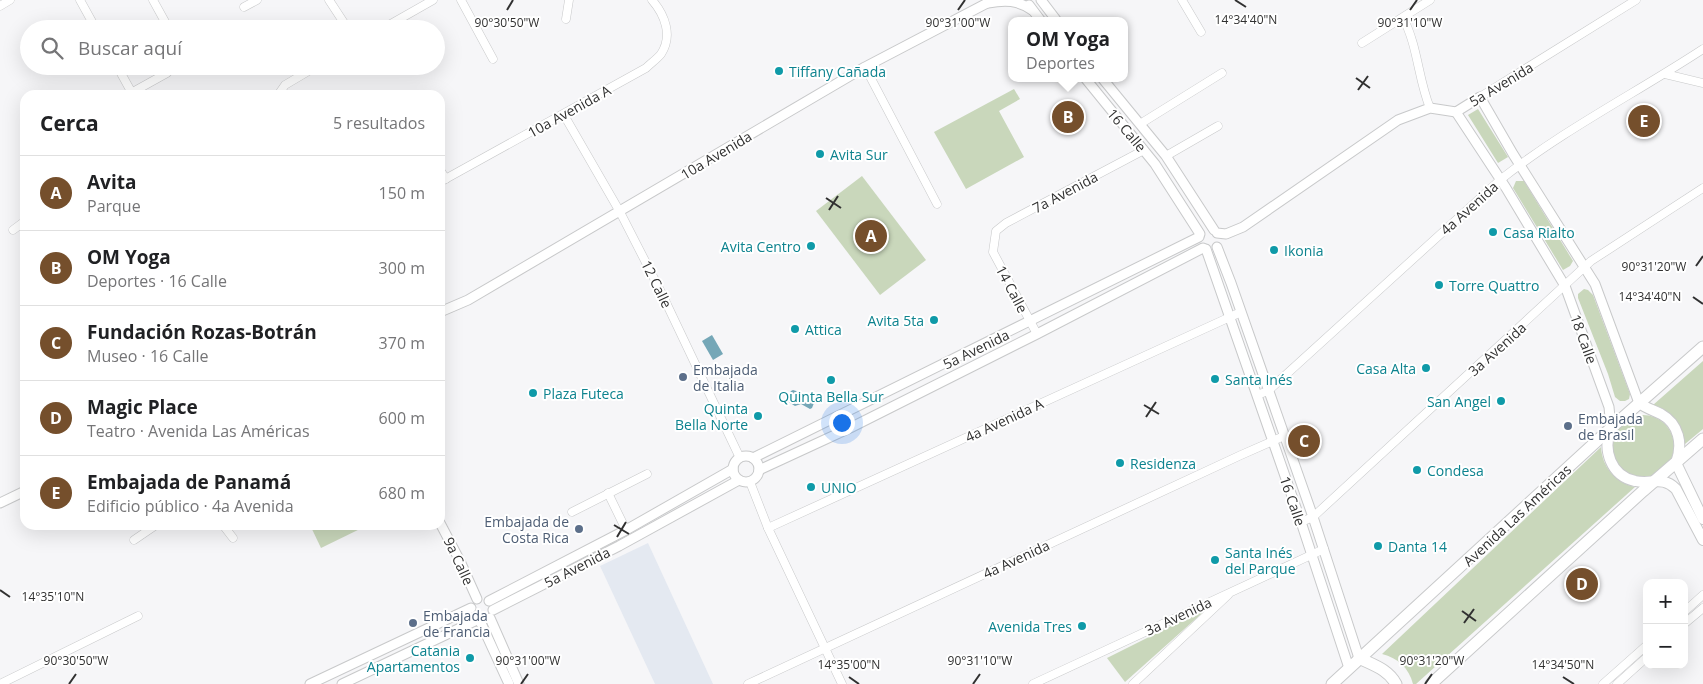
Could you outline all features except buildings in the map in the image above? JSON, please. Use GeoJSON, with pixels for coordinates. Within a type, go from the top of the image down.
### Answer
{"type":"FeatureCollection","features":[{"type":"Feature","properties":{"kind":"main road","name":"Avenida Las Américas"},"geometry":{"type":"LineString","coordinates":[[1334,683],[1611,428],[1703,347]]}},
{"type":"Feature","properties":{"kind":"main road"},"geometry":{"type":"LineString","coordinates":[[1639,403],[1663,415],[1674,426],[1680,448],[1676,463],[1703,519]]}},
{"type":"Feature","properties":{"kind":"main road","name":"18 Calle"},"geometry":{"type":"LineString","coordinates":[[1611,428],[1608,435],[1607,449],[1615,469],[1634,481],[1655,480],[1664,482],[1676,489],[1703,540]]}},
{"type":"Feature","properties":{"kind":"main road"},"geometry":{"type":"LineString","coordinates":[[1431,684],[1655,480],[1703,439]]}},
{"type":"Feature","properties":{"kind":"main road"},"geometry":{"type":"LineString","coordinates":[[1359,658],[1386,671],[1396,684]]}},
{"type":"Feature","properties":{"kind":"street"},"geometry":{"type":"LineString","coordinates":[[0,6],[10,0]]}},
{"type":"Feature","properties":{"kind":"street"},"geometry":{"type":"LineString","coordinates":[[80,0],[91,20]]}},
{"type":"Feature","properties":{"kind":"street"},"geometry":{"type":"LineString","coordinates":[[153,0],[165,20]]}},
{"type":"Feature","properties":{"kind":"street"},"geometry":{"type":"LineString","coordinates":[[244,7],[257,0]]}},
{"type":"Feature","properties":{"kind":"street"},"geometry":{"type":"LineString","coordinates":[[330,0],[342,20]]}},
{"type":"Feature","properties":{"kind":"street"},"geometry":{"type":"LineString","coordinates":[[398,20],[433,0]]}},
{"type":"Feature","properties":{"kind":"street"},"geometry":{"type":"LineString","coordinates":[[461,0],[493,59]]}},
{"type":"Feature","properties":{"kind":"street"},"geometry":{"type":"LineString","coordinates":[[566,19],[569,0]]}},
{"type":"Feature","properties":{"kind":"street","name":"10a Avenida A"},"geometry":{"type":"LineString","coordinates":[[445,180],[646,68],[660,56],[666,44],[668,30],[652,0]]}},
{"type":"Feature","properties":{"kind":"street","name":"10a Avenida"},"geometry":{"type":"LineString","coordinates":[[445,310],[468,300],[865,67],[990,2],[1013,0],[1032,10]]}},
{"type":"Feature","properties":{"kind":"street"},"geometry":{"type":"LineString","coordinates":[[1025,0],[1037,17]]}},
{"type":"Feature","properties":{"kind":"street"},"geometry":{"type":"LineString","coordinates":[[1041,0],[1054,17]]}},
{"type":"Feature","properties":{"kind":"street"},"geometry":{"type":"LineString","coordinates":[[1182,0],[1201,32]]}},
{"type":"Feature","properties":{"kind":"street"},"geometry":{"type":"LineString","coordinates":[[1362,43],[1430,0]]}},
{"type":"Feature","properties":{"kind":"street","name":"5a Avenida"},"geometry":{"type":"LineString","coordinates":[[1217,237],[1242,227],[1398,120],[1430,108],[1456,112],[1636,0]]}},
{"type":"Feature","properties":{"kind":"street"},"geometry":{"type":"LineString","coordinates":[[1403,18],[1415,50],[1423,91],[1430,108]]}},
{"type":"Feature","properties":{"kind":"street","name":"4a Avenida"},"geometry":{"type":"LineString","coordinates":[[1257,395],[1268,391],[1520,164],[1563,134],[1665,74],[1703,49]]}},
{"type":"Feature","properties":{"kind":"street"},"geometry":{"type":"LineString","coordinates":[[865,67],[937,204]]}},
{"type":"Feature","properties":{"kind":"street"},"geometry":{"type":"LineString","coordinates":[[1140,124],[1222,73]]}},
{"type":"Feature","properties":{"kind":"street"},"geometry":{"type":"LineString","coordinates":[[1665,74],[1703,83]]}},
{"type":"Feature","properties":{"kind":"street"},"geometry":{"type":"LineString","coordinates":[[122,75],[130,90]]}},
{"type":"Feature","properties":{"kind":"street"},"geometry":{"type":"LineString","coordinates":[[138,90],[162,75]]}},
{"type":"Feature","properties":{"kind":"street"},"geometry":{"type":"LineString","coordinates":[[282,90],[285,85],[302,75]]}},
{"type":"Feature","properties":{"kind":"street","name":"16 Calle"},"geometry":{"type":"LineString","coordinates":[[1088,82],[1144,150],[1200,236]]}},
{"type":"Feature","properties":{"kind":"street","name":"16 Calle"},"geometry":{"type":"LineString","coordinates":[[1105,82],[1166,156],[1217,237],[1268,391],[1324,549],[1359,658]]}},
{"type":"Feature","properties":{"kind":"street"},"geometry":{"type":"LineString","coordinates":[[1480,97],[1595,284],[1639,403]]}},
{"type":"Feature","properties":{"kind":"street","name":"18 Calle"},"geometry":{"type":"LineString","coordinates":[[1456,112],[1565,286],[1609,407],[1611,428]]}},
{"type":"Feature","properties":{"kind":"street","name":"12 Calle"},"geometry":{"type":"LineString","coordinates":[[564,115],[620,212],[661,292],[740,458]]}},
{"type":"Feature","properties":{"kind":"street"},"geometry":{"type":"LineString","coordinates":[[1166,156],[1218,126]]}},
{"type":"Feature","properties":{"kind":"street","name":"7a Avenida"},"geometry":{"type":"LineString","coordinates":[[993,241],[996,231],[1006,223],[1144,150]]}},
{"type":"Feature","properties":{"kind":"street","name":"3a Avenida"},"geometry":{"type":"LineString","coordinates":[[1301,522],[1313,517],[1585,267],[1703,188]]}},
{"type":"Feature","properties":{"kind":"street"},"geometry":{"type":"LineString","coordinates":[[13,230],[20,225]]}},
{"type":"Feature","properties":{"kind":"street"},"geometry":{"type":"LineString","coordinates":[[1207,229],[1217,237],[1214,249],[1204,248],[1200,245],[1200,236],[1207,229]]}},
{"type":"Feature","properties":{"kind":"street","name":"5a Avenida"},"geometry":{"type":"LineString","coordinates":[[753,458],[1200,236]]}},
{"type":"Feature","properties":{"kind":"street","name":"14 Calle"},"geometry":{"type":"LineString","coordinates":[[993,241],[992,252],[1037,334]]}},
{"type":"Feature","properties":{"kind":"street","name":"5a Avenida"},"geometry":{"type":"LineString","coordinates":[[759,470],[850,428],[1204,248]]}},
{"type":"Feature","properties":{"kind":"street","name":"16 Calle"},"geometry":{"type":"LineString","coordinates":[[1204,248],[1301,522],[1349,668]]}},
{"type":"Feature","properties":{"kind":"street","name":"4a Avenida A"},"geometry":{"type":"LineString","coordinates":[[768,528],[1241,312]]}},
{"type":"Feature","properties":{"kind":"street","name":"4a Avenida"},"geometry":{"type":"LineString","coordinates":[[748,684],[1284,436]]}},
{"type":"Feature","properties":{"kind":"street"},"geometry":{"type":"LineString","coordinates":[[746,456],[753,458],[759,470],[757,476],[750,482],[744,482],[734,476],[735,462],[746,456]]}},
{"type":"Feature","properties":{"kind":"street","name":"5a Avenida"},"geometry":{"type":"LineString","coordinates":[[489,600],[626,530],[733,469]]}},
{"type":"Feature","properties":{"kind":"street"},"geometry":{"type":"LineString","coordinates":[[572,512],[646,474]]}},
{"type":"Feature","properties":{"kind":"street","name":"5a Avenida"},"geometry":{"type":"LineString","coordinates":[[492,614],[739,480]]}},
{"type":"Feature","properties":{"kind":"street"},"geometry":{"type":"LineString","coordinates":[[750,482],[768,528],[842,684]]}},
{"type":"Feature","properties":{"kind":"street"},"geometry":{"type":"LineString","coordinates":[[0,503],[20,493]]}},
{"type":"Feature","properties":{"kind":"street"},"geometry":{"type":"LineString","coordinates":[[608,493],[626,530]]}},
{"type":"Feature","properties":{"kind":"street"},"geometry":{"type":"LineString","coordinates":[[134,540],[149,530]]}},
{"type":"Feature","properties":{"kind":"street"},"geometry":{"type":"LineString","coordinates":[[227,530],[233,538]]}},
{"type":"Feature","properties":{"kind":"street","name":"9a Calle"},"geometry":{"type":"LineString","coordinates":[[444,530],[477,599]]}},
{"type":"Feature","properties":{"kind":"street","name":"3a Avenida"},"geometry":{"type":"LineString","coordinates":[[1033,684],[1324,549]]}},
{"type":"Feature","properties":{"kind":"street"},"geometry":{"type":"LineString","coordinates":[[1133,684],[1233,590]]}},
{"type":"Feature","properties":{"kind":"street"},"geometry":{"type":"LineString","coordinates":[[1688,608],[1703,595]]}},
{"type":"Feature","properties":{"kind":"street"},"geometry":{"type":"LineString","coordinates":[[310,684],[471,608],[477,599],[483,598],[489,600],[492,614],[519,684]]}},
{"type":"Feature","properties":{"kind":"street"},"geometry":{"type":"LineString","coordinates":[[471,608],[472,615],[479,620],[509,684]]}},
{"type":"Feature","properties":{"kind":"street"},"geometry":{"type":"LineString","coordinates":[[1688,621],[1703,608]]}},
{"type":"Feature","properties":{"kind":"street"},"geometry":{"type":"LineString","coordinates":[[342,684],[462,626],[492,614]]}},
{"type":"Feature","properties":{"kind":"street"},"geometry":{"type":"LineString","coordinates":[[0,684],[138,616]]}},
{"type":"Feature","properties":{"kind":"street"},"geometry":{"type":"LineString","coordinates":[[462,626],[473,626],[485,632]]}},
{"type":"Feature","properties":{"kind":"street"},"geometry":{"type":"LineString","coordinates":[[1603,684],[1643,649]]}},
{"type":"Feature","properties":{"kind":"street"},"geometry":{"type":"LineString","coordinates":[[1617,684],[1643,661]]}},
{"type":"Feature","properties":{"kind":"shaded area"},"geometry":{"type":"Polygon","coordinates":[[[648,543],[713,684],[655,684],[600,566],[648,543]]]}},
{"type":"Feature","properties":{"kind":"green space"},"geometry":{"type":"Polygon","coordinates":[[[1014,89],[1020,99],[999,111],[1024,157],[966,189],[934,132],[1014,89]]]}},
{"type":"Feature","properties":{"kind":"green space"},"geometry":{"type":"Polygon","coordinates":[[[1478,109],[1508,157],[1498,163],[1468,115],[1478,109]]]}},
{"type":"Feature","properties":{"kind":"green space"},"geometry":{"type":"Polygon","coordinates":[[[862,176],[926,260],[880,295],[816,211],[862,176]]]}},
{"type":"Feature","properties":{"kind":"green space"},"geometry":{"type":"Polygon","coordinates":[[[1516,181],[1524,181],[1573,261],[1570,266],[1563,270],[1513,188],[1516,181]]]}},
{"type":"Feature","properties":{"kind":"green space"},"geometry":{"type":"Polygon","coordinates":[[[1584,289],[1593,295],[1630,394],[1629,399],[1625,401],[1620,401],[1615,397],[1578,298],[1578,294],[1584,289]]]}},
{"type":"Feature","properties":{"kind":"green space"},"geometry":{"type":"Polygon","coordinates":[[[1703,361],[1703,429],[1685,444],[1682,431],[1675,419],[1659,407],[1653,405],[1703,361]]]}},
{"type":"Feature","properties":{"kind":"green space"},"geometry":{"type":"Polygon","coordinates":[[[1643,415],[1660,420],[1665,424],[1669,429],[1674,446],[1669,463],[1665,468],[1660,472],[1643,477],[1626,472],[1621,468],[1617,463],[1612,446],[1617,429],[1621,424],[1626,420],[1643,415]]]}},
{"type":"Feature","properties":{"kind":"green space"},"geometry":{"type":"Polygon","coordinates":[[[1601,447],[1604,461],[1611,473],[1622,482],[1635,487],[1416,684],[1413,684],[1409,673],[1402,664],[1382,654],[1601,447]]]}},
{"type":"Feature","properties":{"kind":"green space"},"geometry":{"type":"Polygon","coordinates":[[[312,530],[358,530],[321,548],[312,530]]]}},
{"type":"Feature","properties":{"kind":"green space"},"geometry":{"type":"Polygon","coordinates":[[[1209,607],[1125,682],[1107,658],[1209,607]]]}},
{"type":"Feature","properties":{"kind":"water"},"geometry":{"type":"Polygon","coordinates":[[[712,335],[723,354],[713,360],[702,341],[712,335]]]}},
{"type":"Feature","properties":{"kind":"water"},"geometry":{"type":"Polygon","coordinates":[[[793,390],[802,399],[810,398],[814,403],[812,408],[810,409],[801,404],[795,406],[787,401],[793,390]]]}},
{"type":"Feature","properties":{"kind":"place","name":"Tiffany Cañada"},"geometry":{"type":"Point","coordinates":[779,71]}},
{"type":"Feature","properties":{"kind":"place","name":"OM Yoga"},"geometry":{"type":"Point","coordinates":[1068,117]}},
{"type":"Feature","properties":{"kind":"place","name":"Embajada de Panamá"},"geometry":{"type":"Point","coordinates":[1644,121]}},
{"type":"Feature","properties":{"kind":"place","name":"Avita Sur"},"geometry":{"type":"Point","coordinates":[820,154]}},
{"type":"Feature","properties":{"kind":"place","name":"Casa Rialto"},"geometry":{"type":"Point","coordinates":[1493,232]}},
{"type":"Feature","properties":{"kind":"place","name":"Avita"},"geometry":{"type":"Point","coordinates":[871,236]}},
{"type":"Feature","properties":{"kind":"place","name":"Avita Centro"},"geometry":{"type":"Point","coordinates":[811,246]}},
{"type":"Feature","properties":{"kind":"place","name":"Ikonia"},"geometry":{"type":"Point","coordinates":[1274,250]}},
{"type":"Feature","properties":{"kind":"place","name":"Torre Quattro"},"geometry":{"type":"Point","coordinates":[1439,285]}},
{"type":"Feature","properties":{"kind":"place","name":"Avita 5ta"},"geometry":{"type":"Point","coordinates":[934,320]}},
{"type":"Feature","properties":{"kind":"place","name":"Attica"},"geometry":{"type":"Point","coordinates":[795,329]}},
{"type":"Feature","properties":{"kind":"place","name":"Casa Alta"},"geometry":{"type":"Point","coordinates":[1426,368]}},
{"type":"Feature","properties":{"kind":"place","name":"Embajada de Italia"},"geometry":{"type":"Point","coordinates":[683,377]}},
{"type":"Feature","properties":{"kind":"place","name":"Santa Inés"},"geometry":{"type":"Point","coordinates":[1215,379]}},
{"type":"Feature","properties":{"kind":"place","name":"Quinta Bella Sur"},"geometry":{"type":"Point","coordinates":[831,380]}},
{"type":"Feature","properties":{"kind":"place","name":"Plaza Futeca"},"geometry":{"type":"Point","coordinates":[533,393]}},
{"type":"Feature","properties":{"kind":"place","name":"San Angel"},"geometry":{"type":"Point","coordinates":[1501,401]}},
{"type":"Feature","properties":{"kind":"place","name":"Quinta Bella Norte"},"geometry":{"type":"Point","coordinates":[758,416]}},
{"type":"Feature","properties":{"kind":"place","name":"Embajada de Brasil"},"geometry":{"type":"Point","coordinates":[1568,426]}},
{"type":"Feature","properties":{"kind":"place","name":"Fundación Rozas-Botrán"},"geometry":{"type":"Point","coordinates":[1304,441]}},
{"type":"Feature","properties":{"kind":"place","name":"Residenza"},"geometry":{"type":"Point","coordinates":[1120,463]}},
{"type":"Feature","properties":{"kind":"place","name":"Condesa"},"geometry":{"type":"Point","coordinates":[1417,470]}},
{"type":"Feature","properties":{"kind":"place","name":"UNIO"},"geometry":{"type":"Point","coordinates":[811,487]}},
{"type":"Feature","properties":{"kind":"place","name":"Embajada de Costa Rica"},"geometry":{"type":"Point","coordinates":[579,529]}},
{"type":"Feature","properties":{"kind":"place","name":"Danta 14"},"geometry":{"type":"Point","coordinates":[1378,546]}},
{"type":"Feature","properties":{"kind":"place","name":"Santa Inés del Parque"},"geometry":{"type":"Point","coordinates":[1215,560]}},
{"type":"Feature","properties":{"kind":"place","name":"Magic Place"},"geometry":{"type":"Point","coordinates":[1582,584]}},
{"type":"Feature","properties":{"kind":"place","name":"Embajada de Francia"},"geometry":{"type":"Point","coordinates":[413,623]}},
{"type":"Feature","properties":{"kind":"place","name":"Avenida Tres"},"geometry":{"type":"Point","coordinates":[1082,626]}},
{"type":"Feature","properties":{"kind":"place","name":"Catania Apartamentos"},"geometry":{"type":"Point","coordinates":[470,658]}}]}
